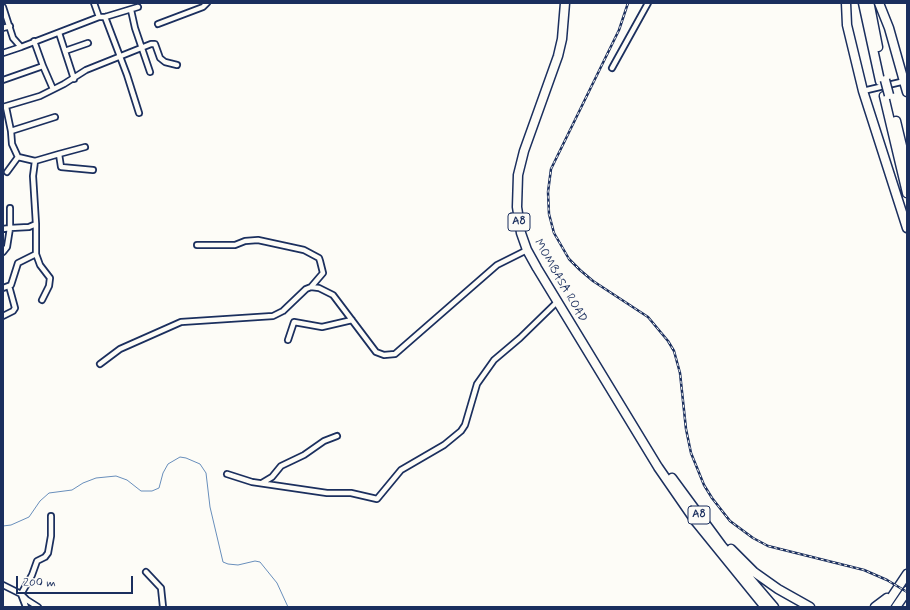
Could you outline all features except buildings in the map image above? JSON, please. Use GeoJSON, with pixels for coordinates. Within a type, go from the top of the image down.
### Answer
{"type":"FeatureCollection","features":[{"type":"Feature","properties":{"kind":"highway","name":"MOMBASA ROAD"},"geometry":{"type":"LineString","coordinates":[[565,3],[562,39],[558,56],[524,150],[518,176],[517,207],[521,233],[527,250],[658,467],[696,522],[765,607]]}},
{"type":"Feature","properties":{"kind":"highway"},"geometry":{"type":"LineString","coordinates":[[846,3],[847,25],[863,91],[907,228]]}},
{"type":"Feature","properties":{"kind":"highway"},"geometry":{"type":"LineString","coordinates":[[864,3],[883,81]]}},
{"type":"Feature","properties":{"kind":"highway"},"geometry":{"type":"LineString","coordinates":[[869,3],[883,81],[907,193]]}},
{"type":"Feature","properties":{"kind":"highway"},"geometry":{"type":"LineString","coordinates":[[879,3],[889,28],[905,80],[907,92]]}},
{"type":"Feature","properties":{"kind":"highway"},"geometry":{"type":"LineString","coordinates":[[886,96],[907,167]]}},
{"type":"Feature","properties":{"kind":"highway","name":"MOMBASA ROAD"},"geometry":{"type":"LineString","coordinates":[[629,420],[638,428],[671,478],[747,576],[774,607]]}},
{"type":"Feature","properties":{"kind":"highway"},"geometry":{"type":"LineString","coordinates":[[713,532],[754,572],[778,590],[810,607]]}},
{"type":"Feature","properties":{"kind":"highway"},"geometry":{"type":"LineString","coordinates":[[885,607],[907,574]]}},
{"type":"Feature","properties":{"kind":"highway"},"geometry":{"type":"LineString","coordinates":[[875,607],[896,590]]}},
{"type":"Feature","properties":{"kind":"highway"},"geometry":{"type":"LineString","coordinates":[[898,607],[905,594]]}},
{"type":"Feature","properties":{"kind":"street"},"geometry":{"type":"LineString","coordinates":[[94,3],[99,16]]}},
{"type":"Feature","properties":{"kind":"street"},"geometry":{"type":"LineString","coordinates":[[158,24],[200,8],[207,3]]}},
{"type":"Feature","properties":{"kind":"street"},"geometry":{"type":"LineString","coordinates":[[612,68],[648,3]]}},
{"type":"Feature","properties":{"kind":"street"},"geometry":{"type":"LineString","coordinates":[[3,53],[59,33],[99,16],[105,17],[131,10],[138,6]]}},
{"type":"Feature","properties":{"kind":"street"},"geometry":{"type":"LineString","coordinates":[[3,7],[13,38],[21,47]]}},
{"type":"Feature","properties":{"kind":"street"},"geometry":{"type":"LineString","coordinates":[[131,10],[135,28],[150,72]]}},
{"type":"Feature","properties":{"kind":"street"},"geometry":{"type":"LineString","coordinates":[[105,17],[119,57],[128,75],[140,113]]}},
{"type":"Feature","properties":{"kind":"street"},"geometry":{"type":"LineString","coordinates":[[3,28],[10,26]]}},
{"type":"Feature","properties":{"kind":"street"},"geometry":{"type":"LineString","coordinates":[[59,33],[74,79]]}},
{"type":"Feature","properties":{"kind":"street"},"geometry":{"type":"LineString","coordinates":[[34,41],[53,90]]}},
{"type":"Feature","properties":{"kind":"street"},"geometry":{"type":"LineString","coordinates":[[65,51],[88,43]]}},
{"type":"Feature","properties":{"kind":"street"},"geometry":{"type":"LineString","coordinates":[[18,157],[12,144],[11,131],[4,107],[53,90],[74,79],[86,70],[142,47],[155,44],[160,58],[165,62],[177,65]]}},
{"type":"Feature","properties":{"kind":"street"},"geometry":{"type":"LineString","coordinates":[[3,80],[43,66]]}},
{"type":"Feature","properties":{"kind":"street"},"geometry":{"type":"LineString","coordinates":[[863,91],[905,80]]}},
{"type":"Feature","properties":{"kind":"street"},"geometry":{"type":"LineString","coordinates":[[11,131],[55,117]]}},
{"type":"Feature","properties":{"kind":"street"},"geometry":{"type":"LineString","coordinates":[[18,157],[35,161],[85,147]]}},
{"type":"Feature","properties":{"kind":"street"},"geometry":{"type":"LineString","coordinates":[[59,154],[61,167],[93,170]]}},
{"type":"Feature","properties":{"kind":"street"},"geometry":{"type":"LineString","coordinates":[[8,172],[18,157]]}},
{"type":"Feature","properties":{"kind":"street"},"geometry":{"type":"LineString","coordinates":[[35,161],[33,176],[36,254],[40,265],[50,278],[49,286],[42,300]]}},
{"type":"Feature","properties":{"kind":"street"},"geometry":{"type":"LineString","coordinates":[[3,252],[7,248],[10,228],[10,208]]}},
{"type":"Feature","properties":{"kind":"street"},"geometry":{"type":"LineString","coordinates":[[3,229],[29,227],[36,224]]}},
{"type":"Feature","properties":{"kind":"street"},"geometry":{"type":"LineString","coordinates":[[100,364],[120,349],[181,322],[273,316],[283,311],[306,289],[311,287],[322,273],[319,258],[304,250],[258,240],[245,241],[235,245],[197,245]]}},
{"type":"Feature","properties":{"kind":"street"},"geometry":{"type":"LineString","coordinates":[[311,287],[319,288],[333,295],[376,352],[384,355],[395,354],[497,265],[527,250]]}},
{"type":"Feature","properties":{"kind":"street"},"geometry":{"type":"LineString","coordinates":[[3,288],[11,285],[18,263],[36,254]]}},
{"type":"Feature","properties":{"kind":"street"},"geometry":{"type":"LineString","coordinates":[[3,316],[13,311],[15,308],[9,286]]}},
{"type":"Feature","properties":{"kind":"street"},"geometry":{"type":"LineString","coordinates":[[227,474],[252,482],[327,493],[351,493],[377,499],[401,470],[444,445],[461,431],[465,426],[477,384],[494,360],[520,338],[558,301]]}},
{"type":"Feature","properties":{"kind":"street"},"geometry":{"type":"LineString","coordinates":[[288,340],[294,322],[322,327],[352,320]]}},
{"type":"Feature","properties":{"kind":"street"},"geometry":{"type":"LineString","coordinates":[[262,483],[272,477],[281,466],[304,455],[324,441],[337,436]]}},
{"type":"Feature","properties":{"kind":"street"},"geometry":{"type":"LineString","coordinates":[[26,607],[22,594],[32,575],[37,561],[45,557],[48,552],[51,536],[50,516]]}},
{"type":"Feature","properties":{"kind":"street"},"geometry":{"type":"LineString","coordinates":[[146,572],[162,588],[164,607]]}},
{"type":"Feature","properties":{"kind":"street"},"geometry":{"type":"LineString","coordinates":[[3,585],[22,594],[27,600],[38,607]]}},
{"type":"Feature","properties":{"kind":"waterway"},"geometry":{"type":"LineString","coordinates":[[3,526],[11,525],[29,517],[40,501],[49,493],[72,490],[83,483],[96,478],[116,476],[127,480],[141,491],[152,491],[159,488],[163,473],[168,464],[180,457],[186,458],[200,464],[206,473],[210,507],[223,562],[238,565],[255,561],[260,562],[277,583],[288,607]]}},
{"type":"Feature","properties":{"kind":"railway"},"geometry":{"type":"LineString","coordinates":[[628,3],[619,30],[551,169],[548,192],[549,214],[554,233],[569,259],[580,270],[593,281],[648,317],[668,341],[674,351],[680,373],[686,429],[691,453],[704,485],[730,521],[753,538],[768,546],[864,570],[887,580],[907,592]]}}]}
